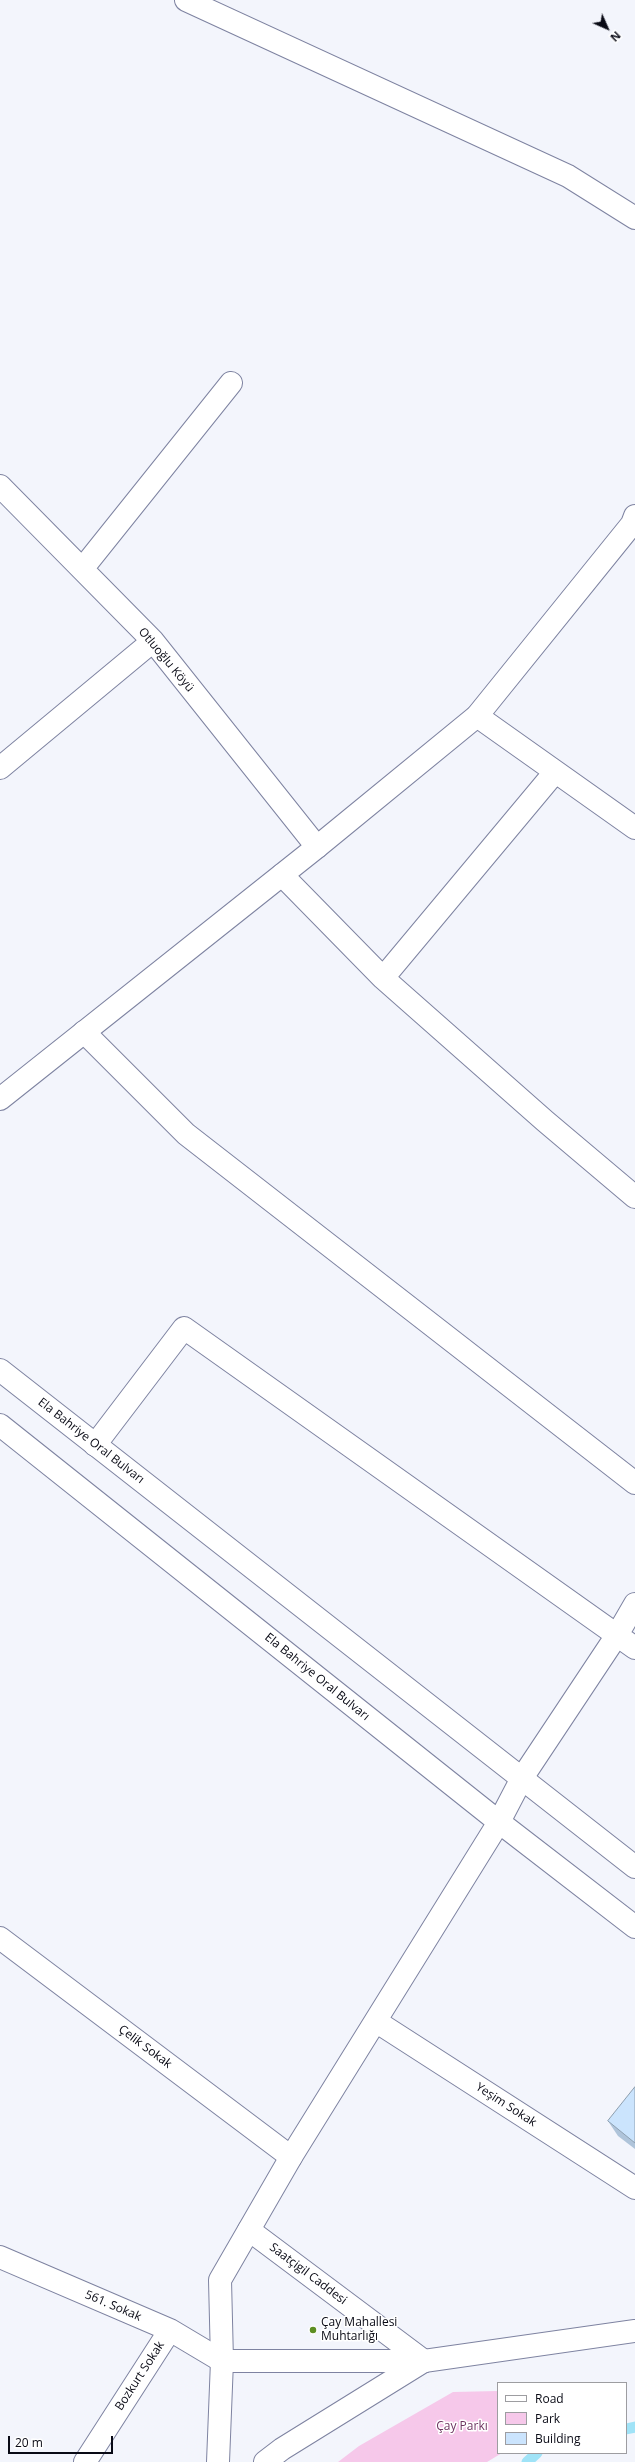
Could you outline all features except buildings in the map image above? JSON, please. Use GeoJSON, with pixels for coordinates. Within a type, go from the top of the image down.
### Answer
{"type":"FeatureCollection","features":[{"type":"Feature","properties":{"kind":"street"},"geometry":{"type":"LineString","coordinates":[[186,0],[568,176],[635,218]]}},
{"type":"Feature","properties":{"kind":"street"},"geometry":{"type":"LineString","coordinates":[[83,568],[232,383]]}},
{"type":"Feature","properties":{"kind":"street","name":"Otluoğlu Köyü"},"geometry":{"type":"LineString","coordinates":[[0,486],[83,568],[153,641],[317,847]]}},
{"type":"Feature","properties":{"kind":"street"},"geometry":{"type":"LineString","coordinates":[[0,1099],[317,847],[477,716],[634,522]]}},
{"type":"Feature","properties":{"kind":"street"},"geometry":{"type":"LineString","coordinates":[[0,768],[153,641]]}},
{"type":"Feature","properties":{"kind":"street"},"geometry":{"type":"LineString","coordinates":[[477,716],[635,828]]}},
{"type":"Feature","properties":{"kind":"street"},"geometry":{"type":"LineString","coordinates":[[383,978],[555,772]]}},
{"type":"Feature","properties":{"kind":"street"},"geometry":{"type":"LineString","coordinates":[[282,875],[383,978],[545,1121],[635,1197]]}},
{"type":"Feature","properties":{"kind":"street"},"geometry":{"type":"LineString","coordinates":[[84,1032],[186,1134],[635,1483]]}},
{"type":"Feature","properties":{"kind":"street"},"geometry":{"type":"LineString","coordinates":[[95,1445],[184,1328],[635,1648]]}},
{"type":"Feature","properties":{"kind":"street","name":"Ela Bahriye Oral Bulvarı"},"geometry":{"type":"LineString","coordinates":[[0,1370],[635,1867]]}},
{"type":"Feature","properties":{"kind":"street","name":"Ela Bahriye Oral Bulvarı"},"geometry":{"type":"LineString","coordinates":[[0,1425],[499,1822],[635,1927]]}},
{"type":"Feature","properties":{"kind":"street"},"geometry":{"type":"LineString","coordinates":[[218,2462],[222,2361],[220,2280],[291,2157],[377,2022],[499,1822],[522,1778],[617,1635],[635,1604]]}},
{"type":"Feature","properties":{"kind":"street","name":"Çelik Sokak"},"geometry":{"type":"LineString","coordinates":[[0,1938],[291,2157]]}},
{"type":"Feature","properties":{"kind":"street","name":"Yeşim Sokak"},"geometry":{"type":"LineString","coordinates":[[377,2022],[635,2188]]}},
{"type":"Feature","properties":{"kind":"street","name":"Saatçigil Caddesi"},"geometry":{"type":"LineString","coordinates":[[249,2230],[424,2361]]}},
{"type":"Feature","properties":{"kind":"street","name":"561. Sokak"},"geometry":{"type":"LineString","coordinates":[[0,2257],[170,2330],[222,2361]]}},
{"type":"Feature","properties":{"kind":"street","name":"Bozkurt Sokak"},"geometry":{"type":"LineString","coordinates":[[85,2462],[170,2330]]}},
{"type":"Feature","properties":{"kind":"street"},"geometry":{"type":"LineString","coordinates":[[222,2361],[424,2361],[635,2331]]}},
{"type":"Feature","properties":{"kind":"street"},"geometry":{"type":"LineString","coordinates":[[265,2462],[282,2449],[424,2361]]}},
{"type":"Feature","properties":{"kind":"green space","name":"Çay Parkı"},"geometry":{"type":"Polygon","coordinates":[[[497,2391],[497,2454],[500,2454],[487,2462],[338,2462],[359,2446],[453,2392],[497,2391]]]}},
{"type":"Feature","properties":{"kind":"waterway"},"geometry":{"type":"LineString","coordinates":[[627,2429],[635,2427]]}},
{"type":"Feature","properties":{"kind":"waterway"},"geometry":{"type":"LineString","coordinates":[[527,2462],[536,2454]]}},
{"type":"Feature","properties":{"kind":"place","name":"Çay Mahallesi Muhtarlığı"},"geometry":{"type":"Point","coordinates":[313,2330]}}]}
